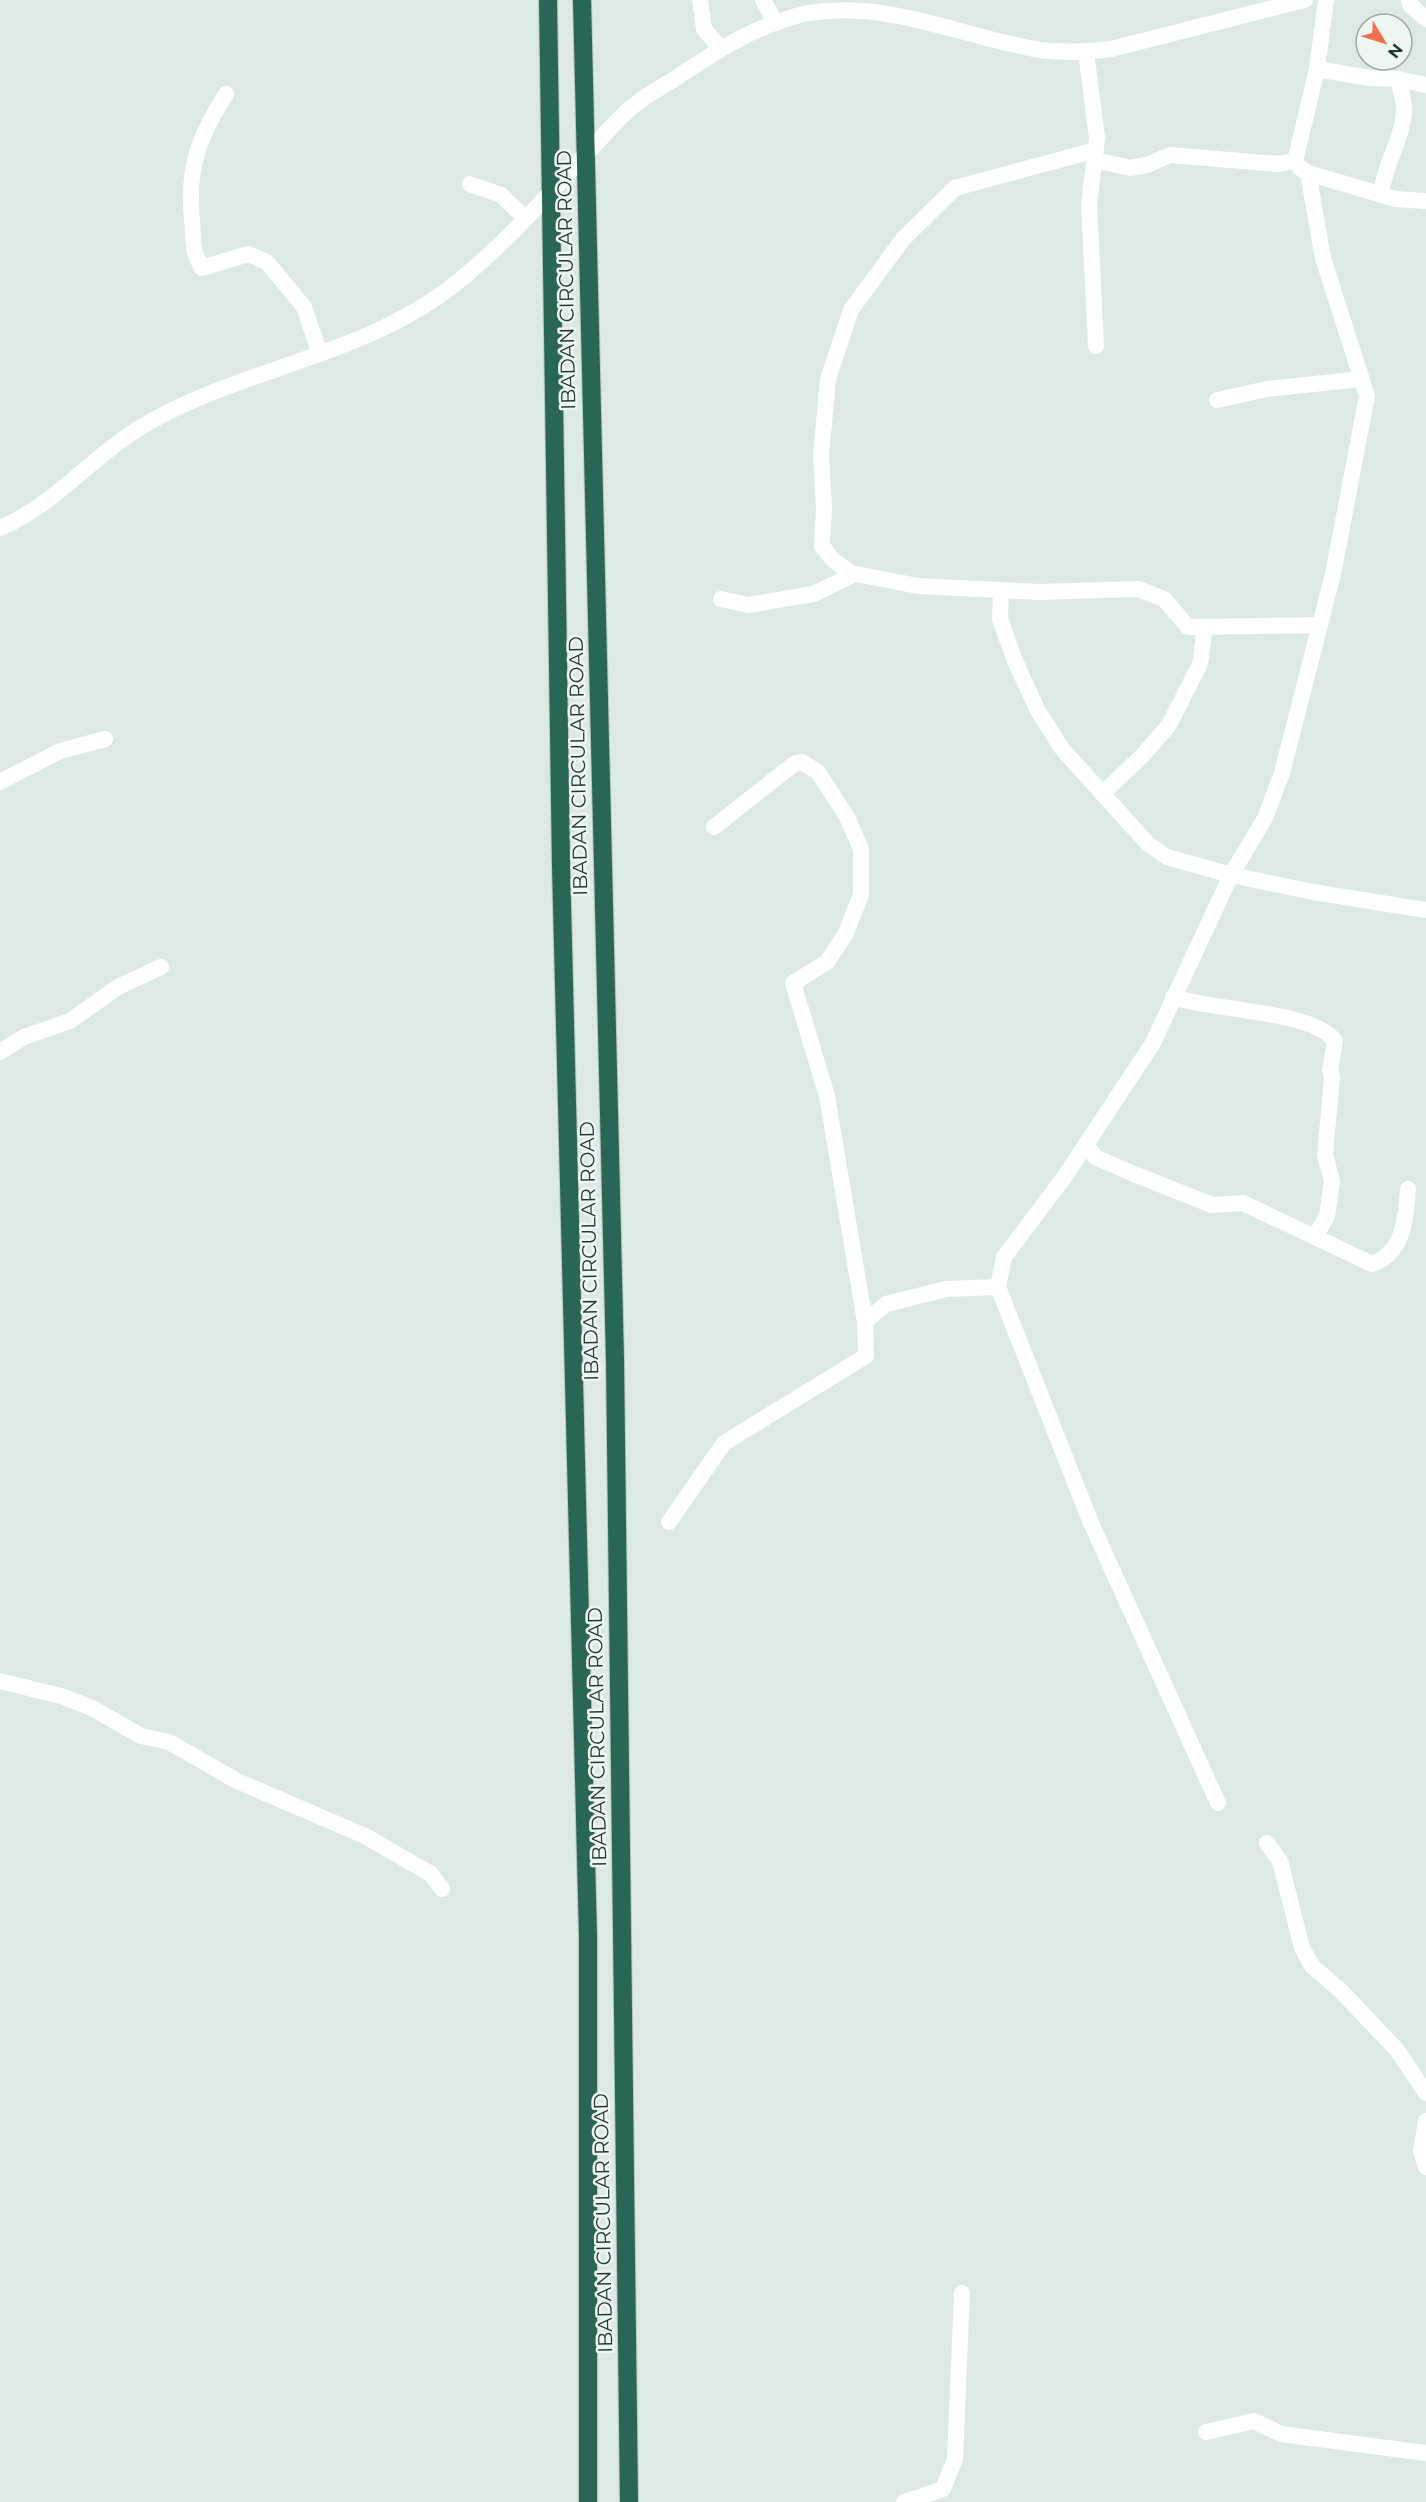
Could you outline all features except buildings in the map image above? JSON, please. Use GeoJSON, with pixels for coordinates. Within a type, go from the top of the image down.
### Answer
{"type":"FeatureCollection","features":[{"type":"Feature","properties":{"kind":"highway","name":"IBADAN CIRCULAR ROAD"},"geometry":{"type":"LineString","coordinates":[[548,0],[561,865],[588,1937],[588,2502]]}},
{"type":"Feature","properties":{"kind":"highway","name":"IBADAN CIRCULAR ROAD"},"geometry":{"type":"LineString","coordinates":[[582,0],[615,1360],[629,2502]]}},
{"type":"Feature","properties":{"kind":"street"},"geometry":{"type":"LineString","coordinates":[[700,0],[704,29],[721,49]]}},
{"type":"Feature","properties":{"kind":"street"},"geometry":{"type":"LineString","coordinates":[[763,0],[776,23]]}},
{"type":"Feature","properties":{"kind":"street"},"geometry":{"type":"LineString","coordinates":[[0,528],[25,518],[139,429],[195,399],[350,345],[411,315],[457,282],[525,218],[632,106],[748,32],[809,13],[860,8],[929,19],[1042,50],[1086,52],[1111,49],[1305,0]]}},
{"type":"Feature","properties":{"kind":"street"},"geometry":{"type":"LineString","coordinates":[[1326,0],[1317,69],[1295,161],[1308,173],[1396,198],[1424,201]]}},
{"type":"Feature","properties":{"kind":"street"},"geometry":{"type":"LineString","coordinates":[[1405,2],[1426,19]]}},
{"type":"Feature","properties":{"kind":"street"},"geometry":{"type":"LineString","coordinates":[[1086,52],[1097,138],[1089,204],[1096,346]]}},
{"type":"Feature","properties":{"kind":"street"},"geometry":{"type":"LineString","coordinates":[[1317,69],[1426,85]]}},
{"type":"Feature","properties":{"kind":"street"},"geometry":{"type":"LineString","coordinates":[[1381,194],[1383,175],[1400,134],[1404,111],[1398,80]]}},
{"type":"Feature","properties":{"kind":"street"},"geometry":{"type":"LineString","coordinates":[[226,94],[192,164],[189,184],[193,253],[202,268],[248,254],[267,262],[304,307],[320,354]]}},
{"type":"Feature","properties":{"kind":"street"},"geometry":{"type":"LineString","coordinates":[[1295,161],[1278,164],[1170,156],[1147,165],[1130,168],[1095,157],[955,188],[903,239],[851,310],[828,379],[821,456],[824,508],[822,546],[833,560],[851,573],[918,586],[1039,592],[1138,589],[1164,599],[1188,627],[1320,625]]}},
{"type":"Feature","properties":{"kind":"street"},"geometry":{"type":"LineString","coordinates":[[1218,1803],[1091,1523],[998,1287],[1004,1257],[1086,1144],[1153,1043],[1231,875],[1265,818],[1282,773],[1333,574],[1367,396],[1323,258],[1308,173]]}},
{"type":"Feature","properties":{"kind":"street"},"geometry":{"type":"LineString","coordinates":[[470,184],[501,195],[525,218]]}},
{"type":"Feature","properties":{"kind":"street"},"geometry":{"type":"LineString","coordinates":[[1217,400],[1267,389],[1361,379]]}},
{"type":"Feature","properties":{"kind":"street"},"geometry":{"type":"LineString","coordinates":[[721,599],[748,605],[813,594],[849,577],[851,573]]}},
{"type":"Feature","properties":{"kind":"street"},"geometry":{"type":"LineString","coordinates":[[1001,590],[1000,619],[1015,661],[1038,711],[1063,750],[1148,844],[1167,857],[1231,875],[1336,897],[1426,910]]}},
{"type":"Feature","properties":{"kind":"street"},"geometry":{"type":"LineString","coordinates":[[1103,793],[1143,755],[1169,726],[1200,664],[1205,627]]}},
{"type":"Feature","properties":{"kind":"street"},"geometry":{"type":"LineString","coordinates":[[0,782],[60,751],[105,739]]}},
{"type":"Feature","properties":{"kind":"street"},"geometry":{"type":"LineString","coordinates":[[669,1522],[724,1443],[866,1356],[865,1322],[826,1096],[794,983],[827,962],[845,935],[861,895],[861,849],[848,817],[818,772],[802,762],[794,764],[714,826]]}},
{"type":"Feature","properties":{"kind":"street"},"geometry":{"type":"LineString","coordinates":[[0,1052],[24,1037],[70,1021],[118,987],[161,967]]}},
{"type":"Feature","properties":{"kind":"street"},"geometry":{"type":"LineString","coordinates":[[1173,997],[1193,1004],[1308,1022],[1328,1031],[1335,1041],[1330,1070],[1332,1077],[1325,1155],[1332,1181],[1327,1216],[1316,1237]]}},
{"type":"Feature","properties":{"kind":"street"},"geometry":{"type":"LineString","coordinates":[[1086,1144],[1095,1157],[1182,1194],[1212,1205],[1243,1203],[1372,1264],[1382,1261],[1399,1241],[1406,1221],[1408,1189]]}},
{"type":"Feature","properties":{"kind":"street"},"geometry":{"type":"LineString","coordinates":[[865,1322],[886,1304],[946,1289],[998,1287]]}},
{"type":"Feature","properties":{"kind":"street"},"geometry":{"type":"LineString","coordinates":[[0,1681],[61,1696],[92,1708],[141,1736],[169,1742],[237,1781],[365,1836],[431,1875],[442,1889]]}},
{"type":"Feature","properties":{"kind":"street"},"geometry":{"type":"LineString","coordinates":[[1267,1844],[1280,1861],[1302,1948],[1312,1966],[1342,1992],[1397,2050],[1425,2091]]}},
{"type":"Feature","properties":{"kind":"street"},"geometry":{"type":"LineString","coordinates":[[1426,2121],[1421,2151],[1426,2167]]}},
{"type":"Feature","properties":{"kind":"street"},"geometry":{"type":"LineString","coordinates":[[904,2502],[943,2489],[955,2458],[962,2293]]}},
{"type":"Feature","properties":{"kind":"street"},"geometry":{"type":"LineString","coordinates":[[1206,2432],[1254,2421],[1281,2433],[1426,2453]]}}]}
